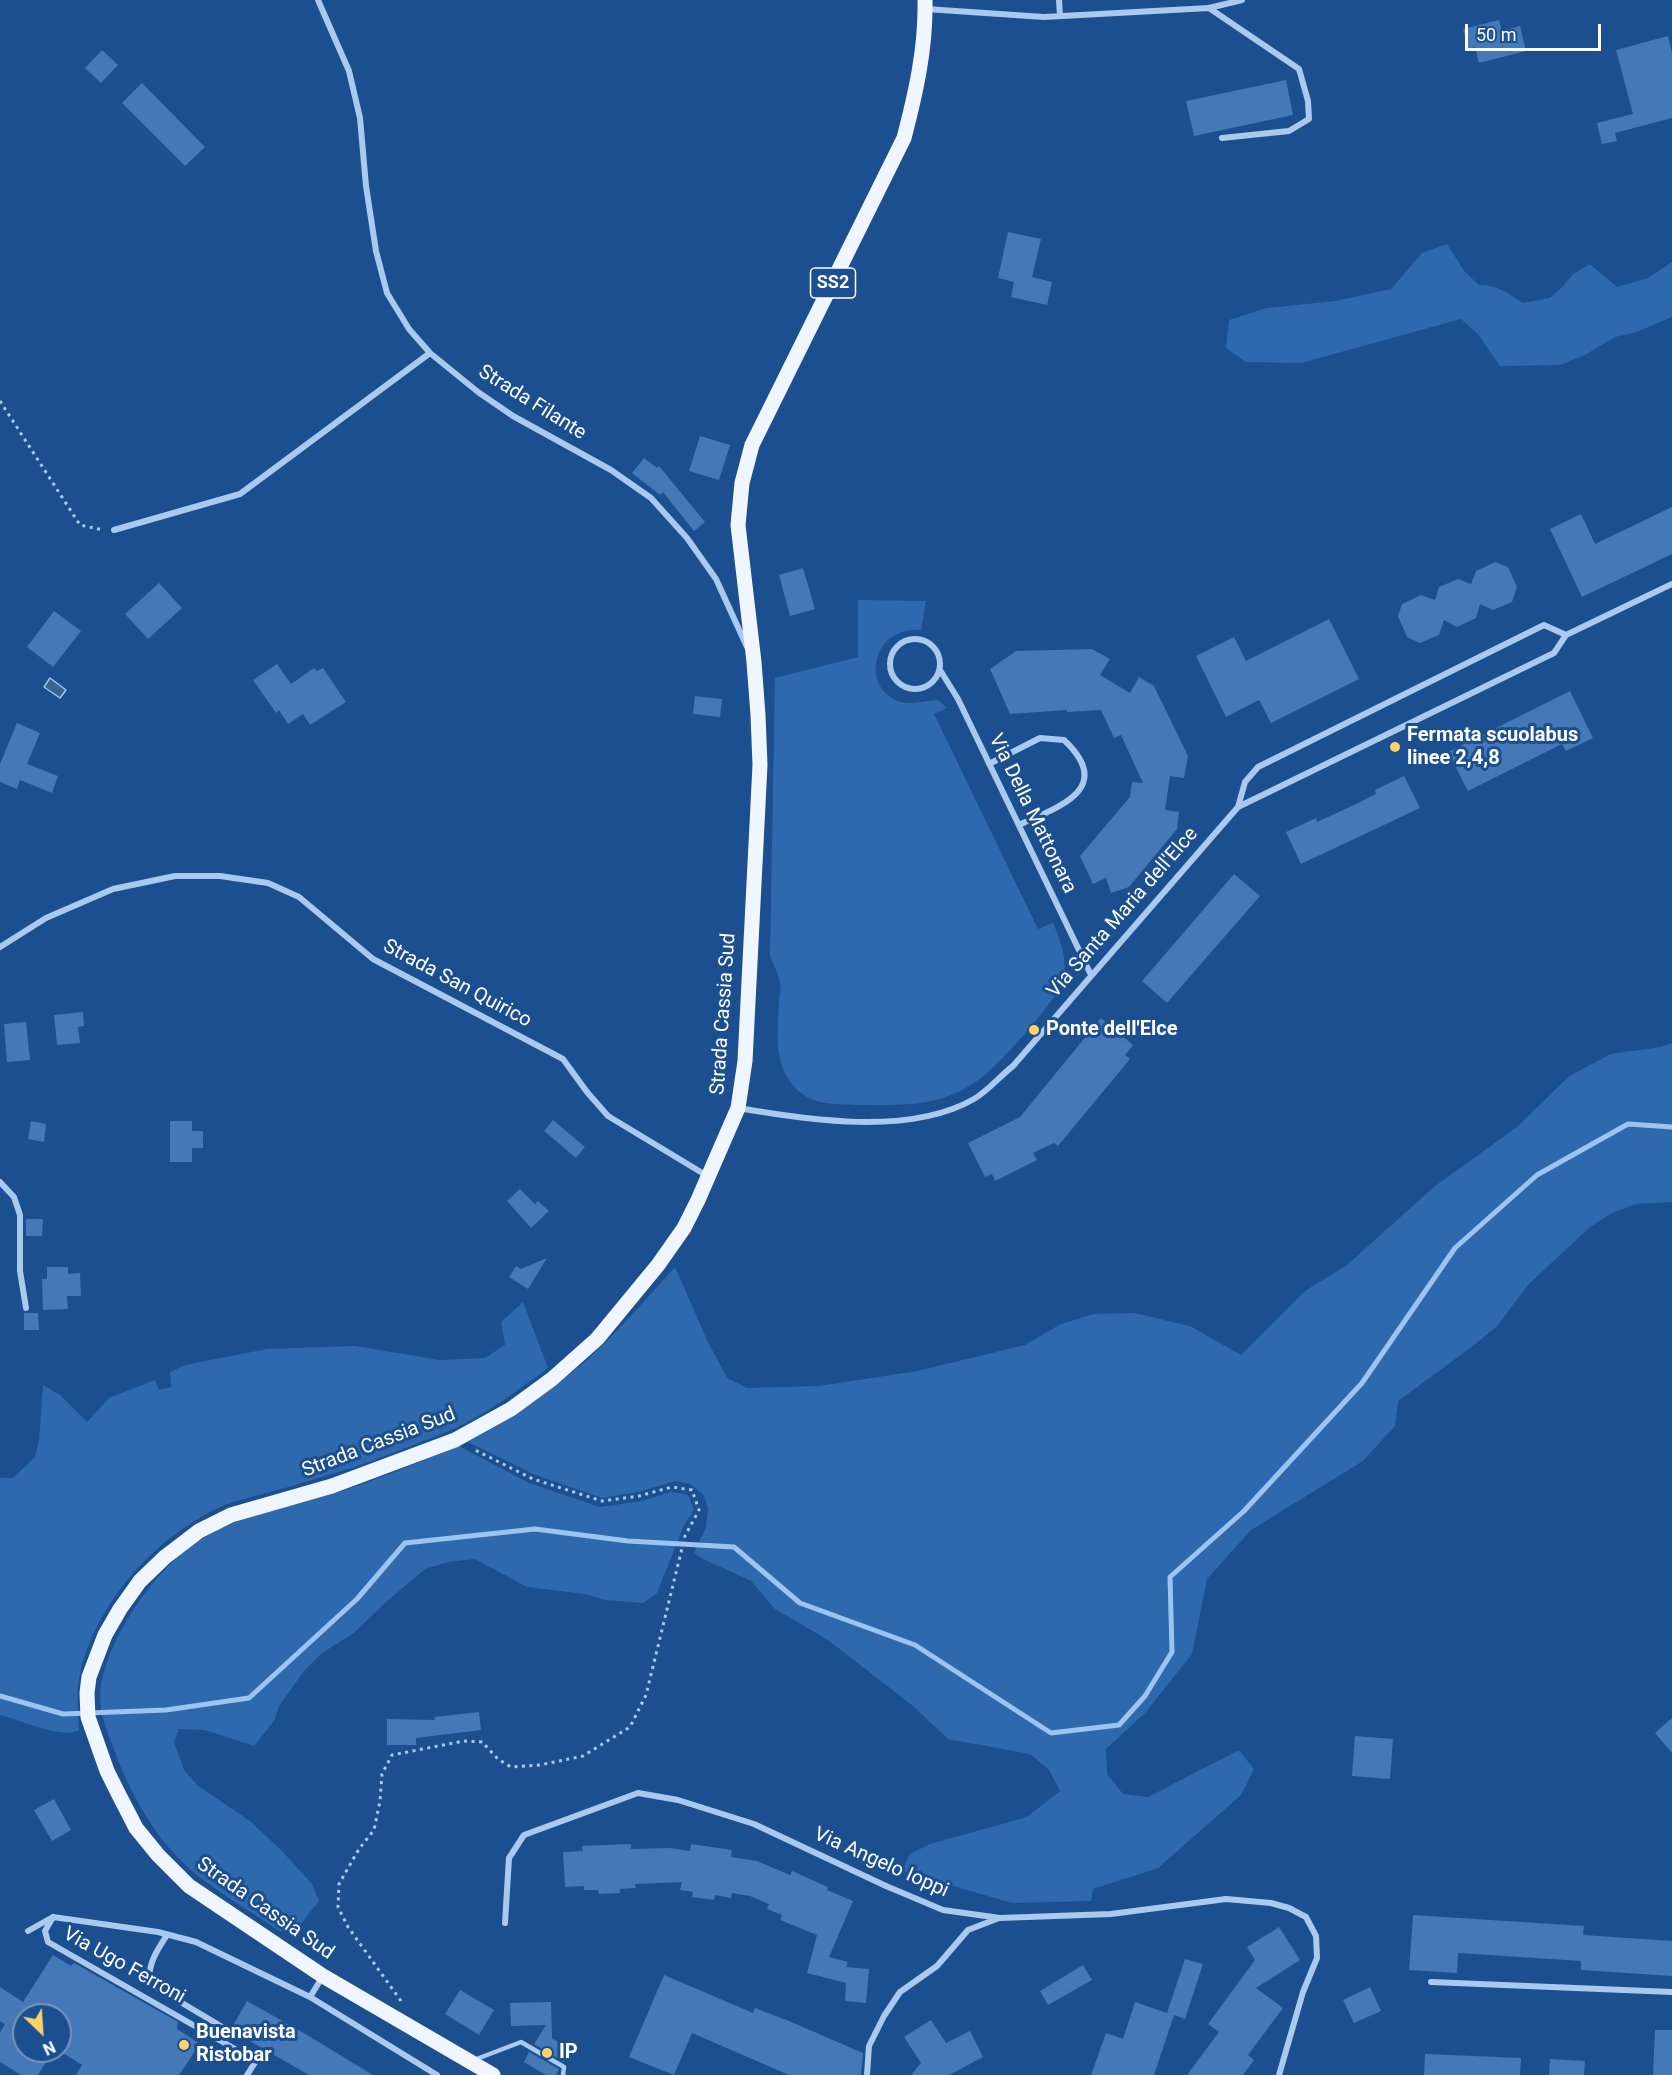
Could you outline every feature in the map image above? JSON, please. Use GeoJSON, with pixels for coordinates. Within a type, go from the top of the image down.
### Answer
{"type":"FeatureCollection","features":[{"type":"Feature","properties":{"kind":"main road","name":"Strada Cassia Sud"},"geometry":{"type":"LineString","coordinates":[[493,2075],[323,1976],[189,1886],[158,1855],[136,1828],[107,1771],[92,1729],[87,1693],[94,1662],[120,1609],[140,1581],[165,1557],[199,1531],[231,1515],[332,1486],[455,1440],[511,1409],[552,1378],[597,1339],[658,1265],[684,1228],[709,1177],[738,1108],[745,1061],[760,765],[754,662],[738,525],[742,483],[752,445],[904,138],[916,94],[922,56],[925,4]]}},
{"type":"Feature","properties":{"kind":"street","name":"Strada Filante"},"geometry":{"type":"LineString","coordinates":[[318,0],[349,71],[360,118],[366,186],[376,251],[387,293],[409,329],[430,353],[478,392],[513,416],[611,470],[651,498],[687,538],[716,579],[754,662]]}},
{"type":"Feature","properties":{"kind":"street"},"geometry":{"type":"LineString","coordinates":[[1059,0],[1060,16]]}},
{"type":"Feature","properties":{"kind":"street"},"geometry":{"type":"LineString","coordinates":[[925,4],[1044,17],[1209,8],[1242,0]]}},
{"type":"Feature","properties":{"kind":"street"},"geometry":{"type":"LineString","coordinates":[[1209,8],[1299,69],[1308,101],[1309,119],[1289,131],[1222,138]]}},
{"type":"Feature","properties":{"kind":"street"},"geometry":{"type":"LineString","coordinates":[[114,530],[240,494],[430,353]]}},
{"type":"Feature","properties":{"kind":"street","name":"Via Santa Maria dell'Elce"},"geometry":{"type":"LineString","coordinates":[[738,1108],[795,1118],[871,1121],[933,1116],[975,1098],[1012,1066],[1238,807],[1554,653],[1566,635],[1672,584]]}},
{"type":"Feature","properties":{"kind":"street","name":"Via Santa Maria dell'Elce"},"geometry":{"type":"LineString","coordinates":[[1238,807],[1245,782],[1258,767],[1544,625],[1566,635]]}},
{"type":"Feature","properties":{"kind":"street","name":"Via Della Mattonara"},"geometry":{"type":"LineString","coordinates":[[940,670],[932,683],[925,687],[909,689],[896,681],[892,674],[890,659],[898,645],[912,639],[920,639],[934,647],[940,662],[940,670],[958,699],[1091,975]]}},
{"type":"Feature","properties":{"kind":"street"},"geometry":{"type":"LineString","coordinates":[[989,764],[1040,738],[1065,740],[1076,751],[1086,774],[1083,784],[1071,800],[1018,825]]}},
{"type":"Feature","properties":{"kind":"street","name":"Strada San Quirico"},"geometry":{"type":"LineString","coordinates":[[0,947],[46,918],[113,889],[175,876],[220,876],[268,883],[299,897],[373,959],[563,1059],[608,1116],[709,1177]]}},
{"type":"Feature","properties":{"kind":"street"},"geometry":{"type":"LineString","coordinates":[[0,1182],[15,1197],[20,1215],[20,1270],[26,1308]]}},
{"type":"Feature","properties":{"kind":"street","name":"Via Angelo Ioppi"},"geometry":{"type":"LineString","coordinates":[[505,1923],[509,1858],[524,1835],[638,1793],[678,1800],[754,1824],[943,1910],[1000,1918],[1111,1914],[1226,1899],[1270,1903],[1289,1908],[1306,1917],[1316,1936],[1317,1959],[1303,1992],[1279,2075]]}},
{"type":"Feature","properties":{"kind":"street","name":"Via Ugo Ferroni"},"geometry":{"type":"LineString","coordinates":[[53,1917],[45,1931],[48,1942],[256,2061],[247,2075]]}},
{"type":"Feature","properties":{"kind":"street","name":"Via Ugo Ferroni"},"geometry":{"type":"LineString","coordinates":[[28,1930],[53,1917],[167,1935],[196,1942],[310,1997],[437,2075]]}},
{"type":"Feature","properties":{"kind":"street"},"geometry":{"type":"LineString","coordinates":[[867,2075],[869,2046],[884,2016],[900,1992],[937,1966],[968,1930],[1000,1918]]}},
{"type":"Feature","properties":{"kind":"street","name":"Via Ugo Ferroni"},"geometry":{"type":"LineString","coordinates":[[167,1935],[153,1956],[149,1967],[149,1978],[157,1988],[229,2031]]}},
{"type":"Feature","properties":{"kind":"street"},"geometry":{"type":"LineString","coordinates":[[310,1997],[323,1976]]}},
{"type":"Feature","properties":{"kind":"street"},"geometry":{"type":"LineString","coordinates":[[1431,1982],[1672,1992]]}},
{"type":"Feature","properties":{"kind":"lane"},"geometry":{"type":"LineString","coordinates":[[469,2062],[521,2042],[564,2067],[563,2075]]}},
{"type":"Feature","properties":{"kind":"path"},"geometry":{"type":"LineString","coordinates":[[0,401],[80,525],[98,530],[114,530]]}},
{"type":"Feature","properties":{"kind":"path"},"geometry":{"type":"LineString","coordinates":[[401,2022],[403,2004],[348,1927],[338,1907],[339,1884],[359,1849],[374,1830],[380,1801],[382,1774],[392,1755],[464,1741],[482,1742],[498,1759],[511,1767],[540,1765],[583,1756],[630,1727],[646,1695],[685,1536],[699,1510],[692,1490],[672,1487],[639,1496],[602,1501],[533,1479],[455,1440]]}},
{"type":"Feature","properties":{"kind":"shaded area"},"geometry":{"type":"Polygon","coordinates":[[[1447,244],[1465,272],[1479,285],[1497,288],[1523,303],[1550,298],[1573,274],[1590,264],[1617,287],[1648,278],[1672,262],[1672,317],[1634,333],[1615,337],[1585,355],[1561,365],[1500,366],[1478,334],[1461,319],[1301,363],[1246,362],[1226,348],[1229,320],[1267,308],[1336,301],[1391,289],[1422,253],[1447,244]]]}},
{"type":"Feature","properties":{"kind":"shaded area"},"geometry":{"type":"Polygon","coordinates":[[[858,600],[926,601],[921,630],[904,631],[891,637],[882,647],[877,659],[876,672],[880,685],[888,695],[901,702],[938,700],[947,708],[934,714],[1038,929],[1053,923],[1065,962],[1061,986],[1018,1042],[978,1080],[960,1091],[928,1102],[848,1105],[821,1102],[805,1096],[791,1083],[781,1064],[779,1053],[780,984],[770,956],[775,678],[858,657],[858,600]]]}},
{"type":"Feature","properties":{"kind":"shaded area"},"geometry":{"type":"Polygon","coordinates":[[[50,678],[66,690],[60,698],[44,687],[50,678]]]}},
{"type":"Feature","properties":{"kind":"shaded area"},"geometry":{"type":"Polygon","coordinates":[[[1672,1043],[1672,1202],[1636,1204],[1612,1213],[1590,1227],[1528,1285],[1497,1326],[1398,1401],[1395,1426],[1363,1461],[1251,1530],[1207,1579],[1192,1654],[1145,1713],[1106,1749],[1107,1774],[1123,1794],[1148,1797],[1239,1750],[1254,1769],[1241,1795],[1158,1868],[1093,1889],[1091,1901],[1012,1903],[902,1871],[910,1854],[930,1844],[1027,1817],[1060,1791],[1049,1770],[1030,1754],[948,1739],[913,1706],[828,1640],[775,1609],[751,1581],[694,1553],[706,1527],[708,1508],[703,1494],[690,1484],[676,1481],[638,1492],[602,1498],[533,1474],[468,1442],[522,1410],[587,1360],[675,1267],[707,1340],[727,1378],[747,1388],[819,1386],[917,1371],[1025,1345],[1059,1325],[1093,1314],[1134,1313],[1190,1326],[1241,1355],[1305,1291],[1347,1265],[1435,1186],[1517,1127],[1569,1076],[1611,1054],[1661,1047],[1672,1043]]]}},
{"type":"Feature","properties":{"kind":"shaded area"},"geometry":{"type":"Polygon","coordinates":[[[523,1302],[548,1368],[488,1410],[449,1431],[356,1466],[232,1502],[201,1517],[158,1548],[121,1588],[106,1610],[81,1667],[78,1693],[79,1730],[52,1731],[0,1715],[0,1478],[13,1478],[35,1457],[39,1441],[43,1385],[60,1395],[87,1422],[109,1398],[155,1380],[159,1390],[171,1387],[170,1372],[185,1365],[267,1349],[355,1346],[440,1360],[485,1358],[505,1345],[501,1322],[523,1302]]]}},
{"type":"Feature","properties":{"kind":"shaded area"},"geometry":{"type":"Polygon","coordinates":[[[459,1446],[529,1483],[600,1507],[641,1501],[671,1492],[688,1495],[694,1510],[684,1525],[657,1593],[643,1603],[605,1600],[585,1594],[527,1587],[475,1559],[448,1562],[425,1569],[354,1633],[322,1653],[304,1671],[279,1706],[274,1721],[254,1746],[205,1730],[179,1729],[174,1742],[184,1770],[197,1785],[250,1821],[312,1884],[319,1901],[300,1925],[281,1932],[198,1876],[169,1848],[146,1816],[119,1763],[102,1715],[101,1686],[109,1657],[127,1620],[151,1585],[170,1564],[204,1538],[250,1517],[348,1489],[459,1446]]]}},
{"type":"Feature","properties":{"kind":"building"},"geometry":{"type":"Polygon","coordinates":[[[1499,20],[1502,31],[1520,26],[1526,51],[1479,63],[1475,47],[1468,49],[1463,29],[1499,20]]]}},
{"type":"Feature","properties":{"kind":"building"},"geometry":{"type":"Polygon","coordinates":[[[1668,36],[1672,53],[1672,118],[1615,133],[1617,141],[1602,144],[1597,123],[1633,114],[1616,50],[1668,36]]]}},
{"type":"Feature","properties":{"kind":"building"},"geometry":{"type":"Polygon","coordinates":[[[102,50],[118,65],[101,83],[85,68],[102,50]]]}},
{"type":"Feature","properties":{"kind":"building"},"geometry":{"type":"Polygon","coordinates":[[[1286,80],[1293,115],[1194,136],[1186,101],[1286,80]]]}},
{"type":"Feature","properties":{"kind":"building"},"geometry":{"type":"Polygon","coordinates":[[[142,83],[205,147],[185,166],[122,103],[142,83]]]}},
{"type":"Feature","properties":{"kind":"building"},"geometry":{"type":"Polygon","coordinates":[[[1008,232],[1041,239],[1032,277],[1052,282],[1047,305],[1011,297],[1014,282],[998,278],[1008,232]]]}},
{"type":"Feature","properties":{"kind":"building"},"geometry":{"type":"Polygon","coordinates":[[[700,436],[730,445],[719,480],[689,471],[700,436]]]}},
{"type":"Feature","properties":{"kind":"building"},"geometry":{"type":"Polygon","coordinates":[[[644,458],[657,468],[659,466],[705,522],[694,531],[663,492],[660,495],[632,473],[644,458]]]}},
{"type":"Feature","properties":{"kind":"building"},"geometry":{"type":"Polygon","coordinates":[[[1672,507],[1672,554],[1582,597],[1550,529],[1581,514],[1595,544],[1672,507]]]}},
{"type":"Feature","properties":{"kind":"building"},"geometry":{"type":"Polygon","coordinates":[[[1495,562],[1508,567],[1517,587],[1512,602],[1493,610],[1480,604],[1476,618],[1457,627],[1444,620],[1439,635],[1420,643],[1407,637],[1398,616],[1402,604],[1421,595],[1435,600],[1439,587],[1458,579],[1471,584],[1476,571],[1495,562]]]}},
{"type":"Feature","properties":{"kind":"building"},"geometry":{"type":"Polygon","coordinates":[[[803,568],[815,609],[790,616],[779,575],[803,568]]]}},
{"type":"Feature","properties":{"kind":"building"},"geometry":{"type":"Polygon","coordinates":[[[159,583],[182,608],[148,639],[125,614],[159,583]]]}},
{"type":"Feature","properties":{"kind":"building"},"geometry":{"type":"Polygon","coordinates":[[[54,611],[81,631],[53,667],[27,647],[54,611]]]}},
{"type":"Feature","properties":{"kind":"building"},"geometry":{"type":"Polygon","coordinates":[[[1329,619],[1359,679],[1271,723],[1259,700],[1226,717],[1196,656],[1234,637],[1246,661],[1329,619]]]}},
{"type":"Feature","properties":{"kind":"building"},"geometry":{"type":"Polygon","coordinates":[[[1092,649],[1110,659],[1100,675],[1130,693],[1139,677],[1154,686],[1188,756],[1184,778],[1170,776],[1165,810],[1179,812],[1177,829],[1129,887],[1111,893],[1106,878],[1093,884],[1080,856],[1130,797],[1132,782],[1143,783],[1121,735],[1114,738],[1101,710],[1010,714],[990,669],[1016,651],[1092,649]]]}},
{"type":"Feature","properties":{"kind":"building"},"geometry":{"type":"Polygon","coordinates":[[[277,664],[291,684],[314,668],[317,671],[323,668],[346,702],[310,725],[303,714],[288,724],[279,710],[276,713],[253,680],[277,664]]]}},
{"type":"Feature","properties":{"kind":"building"},"geometry":{"type":"Polygon","coordinates":[[[1570,691],[1593,738],[1566,751],[1562,744],[1468,791],[1448,752],[1570,691]]]}},
{"type":"Feature","properties":{"kind":"building"},"geometry":{"type":"Polygon","coordinates":[[[695,696],[722,699],[720,717],[693,714],[695,696]]]}},
{"type":"Feature","properties":{"kind":"building"},"geometry":{"type":"Polygon","coordinates":[[[17,723],[40,733],[27,764],[58,776],[52,793],[20,780],[17,789],[0,782],[0,764],[17,723]]]}},
{"type":"Feature","properties":{"kind":"building"},"geometry":{"type":"Polygon","coordinates":[[[1404,776],[1420,808],[1301,864],[1286,832],[1316,818],[1317,822],[1354,805],[1376,794],[1375,790],[1404,776]]]}},
{"type":"Feature","properties":{"kind":"building"},"geometry":{"type":"Polygon","coordinates":[[[1234,874],[1260,896],[1167,1003],[1142,981],[1234,874]]]}},
{"type":"Feature","properties":{"kind":"building"},"geometry":{"type":"Polygon","coordinates":[[[83,1012],[84,1026],[78,1027],[80,1043],[57,1045],[54,1015],[83,1012]]]}},
{"type":"Feature","properties":{"kind":"building"},"geometry":{"type":"Polygon","coordinates":[[[1101,1018],[1133,1045],[1125,1055],[1130,1059],[1058,1146],[1054,1143],[1033,1153],[1037,1160],[995,1181],[992,1174],[985,1177],[968,1143],[1020,1117],[1101,1018]]]}},
{"type":"Feature","properties":{"kind":"building"},"geometry":{"type":"Polygon","coordinates":[[[26,1022],[30,1060],[7,1062],[4,1024],[26,1022]]]}},
{"type":"Feature","properties":{"kind":"building"},"geometry":{"type":"Polygon","coordinates":[[[553,1120],[585,1147],[576,1158],[544,1131],[553,1120]]]}},
{"type":"Feature","properties":{"kind":"building"},"geometry":{"type":"Polygon","coordinates":[[[31,1121],[46,1124],[44,1142],[28,1139],[31,1121]]]}},
{"type":"Feature","properties":{"kind":"building"},"geometry":{"type":"Polygon","coordinates":[[[170,1121],[192,1121],[192,1131],[203,1131],[203,1148],[192,1148],[192,1162],[170,1162],[170,1121]]]}},
{"type":"Feature","properties":{"kind":"building"},"geometry":{"type":"Polygon","coordinates":[[[520,1189],[535,1204],[538,1201],[549,1211],[531,1228],[507,1201],[520,1189]]]}},
{"type":"Feature","properties":{"kind":"building"},"geometry":{"type":"Polygon","coordinates":[[[26,1219],[43,1219],[42,1236],[26,1236],[26,1219]]]}},
{"type":"Feature","properties":{"kind":"building"},"geometry":{"type":"Polygon","coordinates":[[[547,1258],[528,1289],[509,1277],[516,1266],[521,1269],[547,1258]]]}},
{"type":"Feature","properties":{"kind":"building"},"geometry":{"type":"Polygon","coordinates":[[[47,1267],[68,1267],[68,1274],[80,1273],[81,1296],[67,1296],[68,1309],[43,1310],[42,1279],[47,1279],[47,1267]]]}},
{"type":"Feature","properties":{"kind":"building"},"geometry":{"type":"Polygon","coordinates":[[[24,1313],[38,1313],[39,1330],[24,1330],[24,1313]]]}},
{"type":"Feature","properties":{"kind":"building"},"geometry":{"type":"Polygon","coordinates":[[[479,1712],[481,1730],[416,1738],[416,1745],[387,1745],[387,1719],[435,1720],[434,1717],[479,1712]]]}},
{"type":"Feature","properties":{"kind":"building"},"geometry":{"type":"Polygon","coordinates":[[[1672,1718],[1672,1753],[1655,1733],[1672,1718]]]}},
{"type":"Feature","properties":{"kind":"building"},"geometry":{"type":"Polygon","coordinates":[[[1355,1736],[1393,1739],[1390,1779],[1352,1776],[1355,1736]]]}},
{"type":"Feature","properties":{"kind":"building"},"geometry":{"type":"Polygon","coordinates":[[[54,1799],[71,1830],[52,1841],[34,1810],[54,1799]]]}},
{"type":"Feature","properties":{"kind":"building"},"geometry":{"type":"Polygon","coordinates":[[[631,1844],[631,1849],[670,1848],[690,1851],[691,1844],[732,1850],[731,1857],[757,1861],[790,1875],[792,1871],[853,1901],[829,1957],[848,1962],[846,1967],[869,1969],[866,2003],[845,2001],[846,1983],[807,1973],[817,1935],[780,1920],[782,1915],[767,1909],[769,1904],[750,1896],[732,1893],[731,1898],[715,1895],[714,1900],[692,1897],[693,1892],[680,1890],[682,1882],[635,1884],[636,1888],[620,1889],[620,1893],[599,1894],[598,1890],[584,1890],[584,1886],[565,1887],[563,1852],[583,1851],[582,1846],[631,1844]]]}},
{"type":"Feature","properties":{"kind":"building"},"geometry":{"type":"Polygon","coordinates":[[[1413,1915],[1584,1926],[1583,1935],[1672,1941],[1672,1976],[1581,1970],[1581,1961],[1458,1953],[1457,1973],[1409,1970],[1413,1915]]]}},
{"type":"Feature","properties":{"kind":"building"},"geometry":{"type":"Polygon","coordinates":[[[1279,1927],[1300,1960],[1256,1988],[1283,2008],[1248,2055],[1254,2060],[1243,2075],[1187,2075],[1219,2032],[1208,2024],[1255,1960],[1247,1947],[1279,1927]]]}},
{"type":"Feature","properties":{"kind":"building"},"geometry":{"type":"Polygon","coordinates":[[[53,1955],[71,1966],[74,1963],[178,2022],[177,2029],[200,2044],[179,2075],[76,2075],[82,2065],[72,2059],[72,2003],[12,2003],[12,2063],[46,2063],[38,2075],[21,2075],[0,2062],[0,2033],[5,2024],[0,2021],[0,1987],[23,2002],[53,1955]]]}},
{"type":"Feature","properties":{"kind":"building"},"geometry":{"type":"Polygon","coordinates":[[[1185,1959],[1203,1964],[1185,2019],[1174,2015],[1154,2075],[1091,2075],[1106,2033],[1123,2039],[1135,2002],[1167,2013],[1185,1959]]]}},
{"type":"Feature","properties":{"kind":"building"},"geometry":{"type":"Polygon","coordinates":[[[1083,1965],[1092,1980],[1048,2005],[1040,1991],[1083,1965]]]}},
{"type":"Feature","properties":{"kind":"building"},"geometry":{"type":"Polygon","coordinates":[[[664,1975],[753,2013],[755,2008],[863,2053],[861,2075],[789,2075],[692,2033],[674,2075],[629,2057],[664,1975]]]}},
{"type":"Feature","properties":{"kind":"building"},"geometry":{"type":"Polygon","coordinates":[[[1370,1987],[1381,2011],[1354,2023],[1343,2000],[1370,1987]]]}},
{"type":"Feature","properties":{"kind":"building"},"geometry":{"type":"Polygon","coordinates":[[[460,1990],[494,2010],[479,2035],[445,2014],[460,1990]]]}},
{"type":"Feature","properties":{"kind":"building"},"geometry":{"type":"Polygon","coordinates":[[[247,2001],[373,2075],[309,2075],[234,2032],[232,2027],[247,2001]]]}},
{"type":"Feature","properties":{"kind":"building"},"geometry":{"type":"Polygon","coordinates":[[[551,2002],[552,2038],[571,2050],[564,2062],[534,2044],[546,2025],[511,2026],[510,2003],[551,2002]]]}},
{"type":"Feature","properties":{"kind":"building"},"geometry":{"type":"Polygon","coordinates":[[[931,2020],[946,2043],[970,2031],[983,2057],[949,2075],[911,2075],[921,2063],[904,2037],[931,2020]]]}},
{"type":"Feature","properties":{"kind":"building"},"geometry":{"type":"Polygon","coordinates":[[[1655,2030],[1672,2030],[1672,2075],[1653,2075],[1655,2030]]]}},
{"type":"Feature","properties":{"kind":"building"},"geometry":{"type":"Polygon","coordinates":[[[529,2052],[559,2069],[556,2075],[546,2075],[524,2062],[529,2052]]]}},
{"type":"Feature","properties":{"kind":"building"},"geometry":{"type":"Polygon","coordinates":[[[1425,2054],[1521,2058],[1520,2075],[1424,2075],[1425,2054]]]}},
{"type":"Feature","properties":{"kind":"building"},"geometry":{"type":"Polygon","coordinates":[[[1550,2059],[1585,2061],[1584,2075],[1549,2075],[1550,2059]]]}},
{"type":"Feature","properties":{"kind":"waterway"},"geometry":{"type":"LineString","coordinates":[[0,1696],[63,1714],[166,1710],[249,1698],[357,1599],[405,1543],[535,1529],[628,1541],[734,1547],[800,1603],[915,1645],[1051,1733],[1119,1725],[1145,1696],[1172,1652],[1170,1577],[1244,1511],[1362,1383],[1455,1248],[1537,1175],[1628,1124],[1672,1127]]}},
{"type":"Feature","properties":{"kind":"place","name":"Fermata scuolabus linee 2,4,8"},"geometry":{"type":"Point","coordinates":[1395,747]}},
{"type":"Feature","properties":{"kind":"place","name":"Ponte dell'Elce"},"geometry":{"type":"Point","coordinates":[1034,1030]}},
{"type":"Feature","properties":{"kind":"place","name":"Buenavista Ristobar"},"geometry":{"type":"Point","coordinates":[184,2045]}},
{"type":"Feature","properties":{"kind":"place","name":"IP"},"geometry":{"type":"Point","coordinates":[547,2053]}}]}
